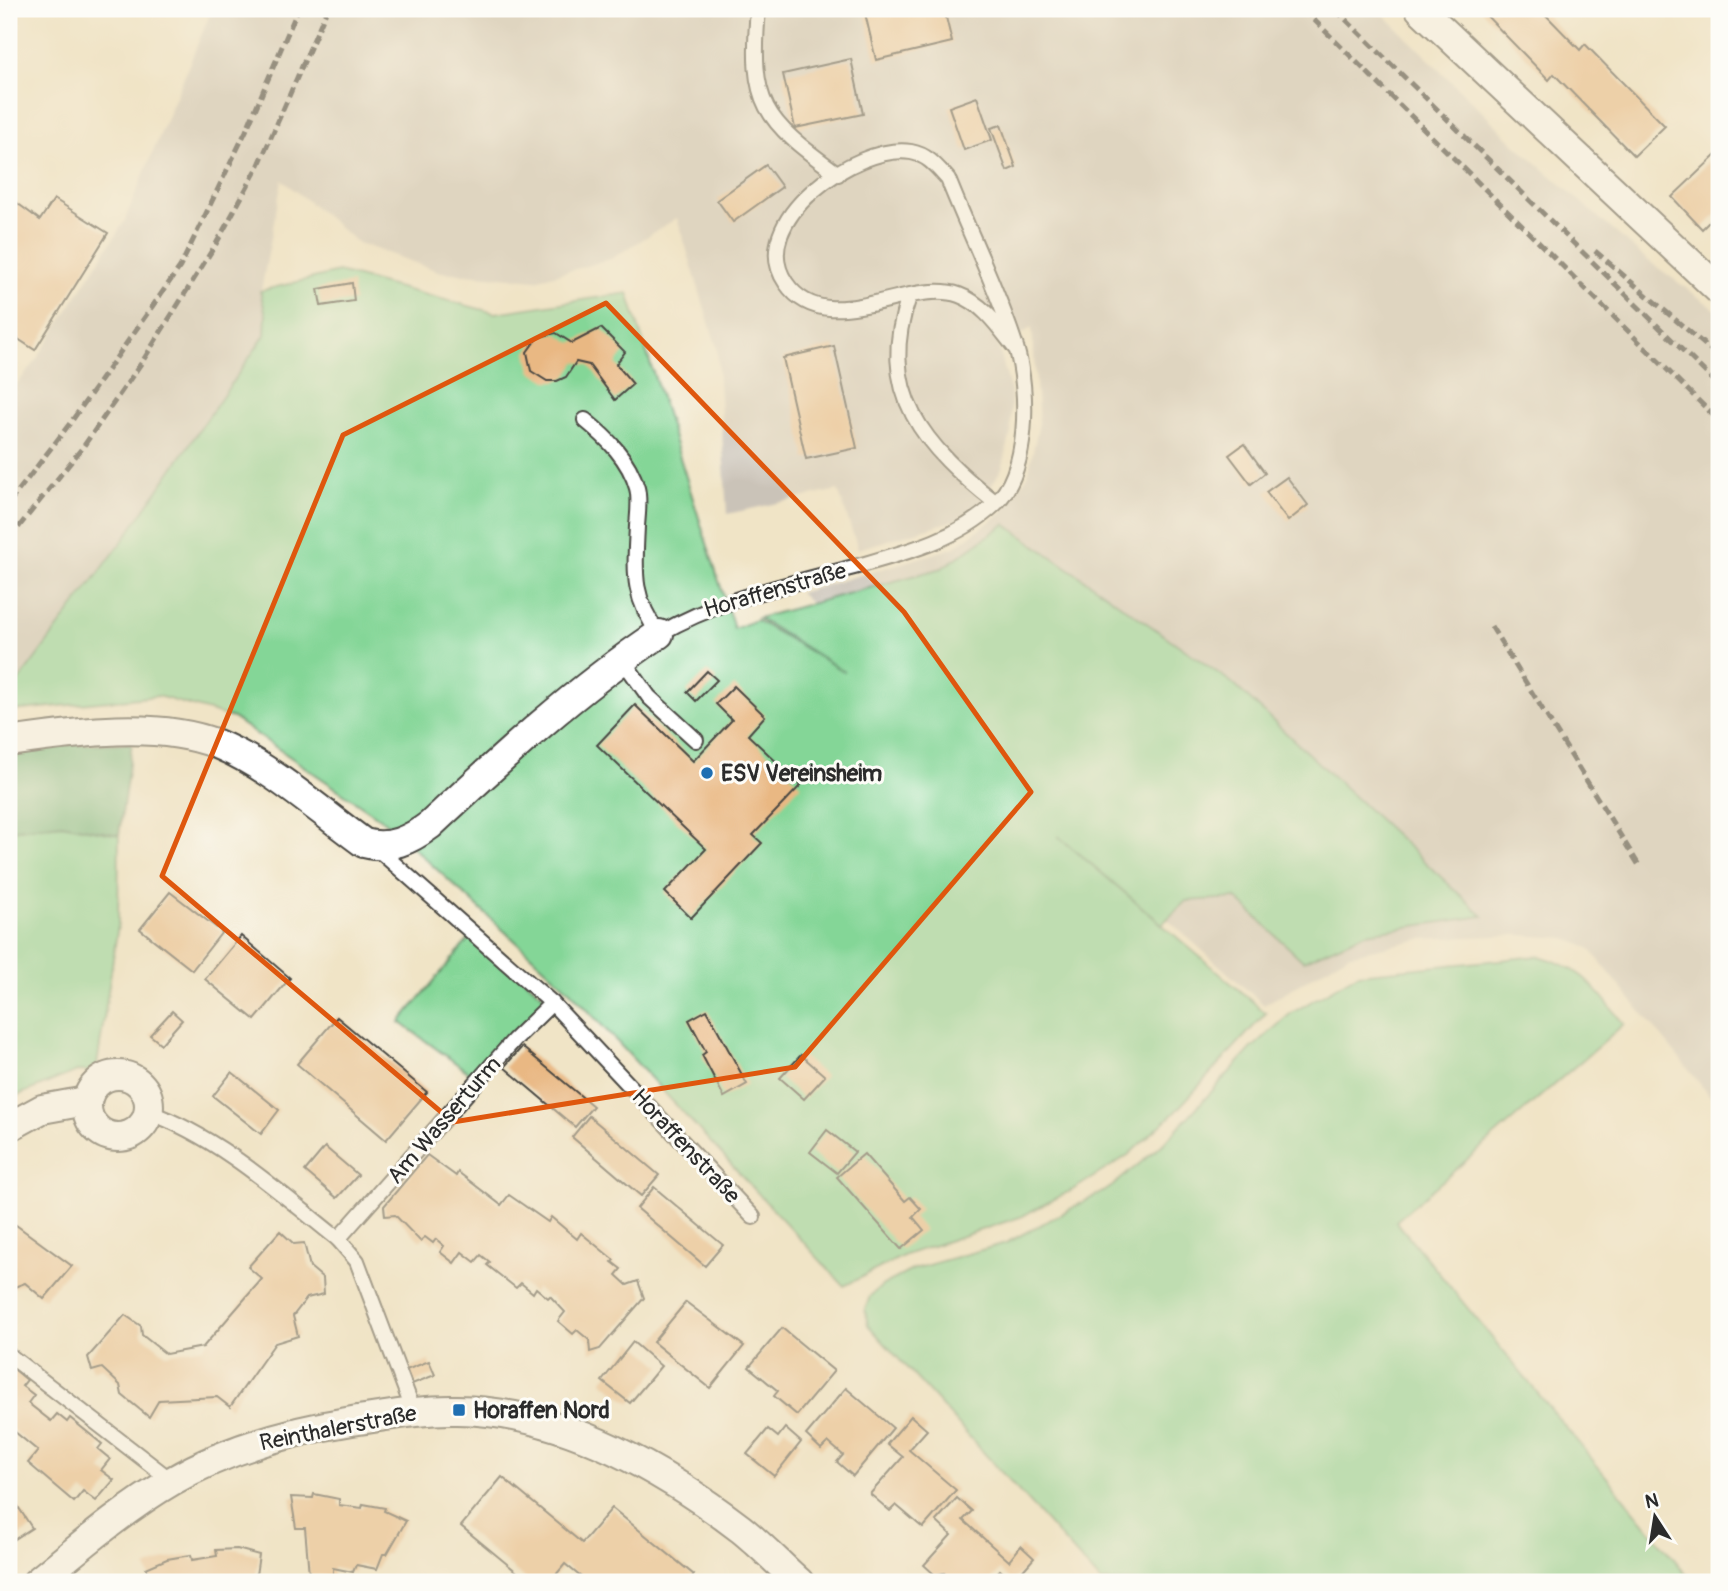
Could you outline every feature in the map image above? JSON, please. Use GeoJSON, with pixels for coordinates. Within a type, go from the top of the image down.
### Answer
{"type":"FeatureCollection","features":[{"type":"Feature","properties":{"kind":"street"},"geometry":{"type":"LineString","coordinates":[[1420,9],[1719,289]]}},
{"type":"Feature","properties":{"kind":"street","name":"Horaffenstraße"},"geometry":{"type":"LineString","coordinates":[[9,742],[84,731],[179,734],[215,743],[246,758],[364,843],[374,846],[402,842],[430,825],[521,738],[622,659],[659,634]]}},
{"type":"Feature","properties":{"kind":"street"},"geometry":{"type":"LineString","coordinates":[[126,1075],[141,1084],[148,1098],[148,1112],[142,1126],[127,1136],[109,1136],[94,1127],[87,1114],[86,1101],[92,1087],[104,1077],[126,1075]]}},
{"type":"Feature","properties":{"kind":"street"},"geometry":{"type":"LineString","coordinates":[[9,1127],[42,1110],[86,1101]]}},
{"type":"Feature","properties":{"kind":"street","name":"Reinthalerstraße"},"geometry":{"type":"LineString","coordinates":[[37,1582],[108,1524],[172,1481],[247,1446],[329,1425],[414,1412],[459,1410],[537,1421],[597,1444],[665,1476],[742,1530],[799,1582]]}},
{"type":"Feature","properties":{"kind":"lane"},"geometry":{"type":"LineString","coordinates":[[758,9],[755,43],[758,89],[773,121],[838,174]]}},
{"type":"Feature","properties":{"kind":"lane","name":"Horaffenstraße"},"geometry":{"type":"LineString","coordinates":[[659,634],[695,613],[735,599],[922,548],[969,524],[996,503],[1013,473],[1023,441],[1025,407],[1016,349],[948,179],[930,159],[910,152],[878,155],[838,174],[793,209],[782,226],[777,243],[777,262],[786,284],[804,298],[823,306],[852,308],[937,292],[958,294],[991,317],[1016,349]]}},
{"type":"Feature","properties":{"kind":"lane"},"geometry":{"type":"LineString","coordinates":[[909,297],[898,327],[897,367],[905,402],[928,442],[961,475],[996,503]]}},
{"type":"Feature","properties":{"kind":"lane"},"geometry":{"type":"LineString","coordinates":[[585,420],[610,441],[632,474],[638,491],[637,594],[644,614],[659,634]]}},
{"type":"Feature","properties":{"kind":"lane"},"geometry":{"type":"LineString","coordinates":[[622,659],[649,697],[696,740]]}},
{"type":"Feature","properties":{"kind":"lane","name":"Horaffenstraße"},"geometry":{"type":"LineString","coordinates":[[374,846],[552,1003],[752,1217]]}},
{"type":"Feature","properties":{"kind":"lane","name":"Am Wasserturm"},"geometry":{"type":"LineString","coordinates":[[338,1239],[514,1041],[552,1003]]}},
{"type":"Feature","properties":{"kind":"lane"},"geometry":{"type":"LineString","coordinates":[[148,1112],[169,1119],[248,1168],[338,1239],[358,1261],[414,1412]]}},
{"type":"Feature","properties":{"kind":"lane"},"geometry":{"type":"LineString","coordinates":[[9,1355],[172,1481]]}},
{"type":"Feature","properties":{"kind":"highlighted area"},"geometry":{"type":"Polygon","coordinates":[[[606,303],[904,612],[1031,792],[795,1067],[453,1122],[162,876],[343,435],[606,303]]]}},
{"type":"Feature","properties":{"kind":"shaded area"},"geometry":{"type":"Polygon","coordinates":[[[212,9],[1378,9],[1515,144],[1646,259],[1719,312],[1719,1107],[1589,948],[1565,938],[1517,935],[1421,939],[1348,955],[1264,1005],[799,593],[953,548],[1001,514],[1028,475],[1039,423],[1032,328],[998,346],[1011,392],[1011,433],[1002,468],[982,501],[956,520],[858,549],[838,490],[727,514],[717,348],[677,218],[611,259],[536,280],[441,272],[358,243],[282,180],[261,291],[266,315],[265,335],[124,539],[18,682],[9,712],[9,393],[33,365],[124,222],[212,9]]]}},
{"type":"Feature","properties":{"kind":"green space"},"geometry":{"type":"Polygon","coordinates":[[[338,272],[495,313],[628,293],[734,629],[756,620],[845,672],[758,618],[942,568],[1005,524],[1231,682],[1483,916],[1366,933],[1303,961],[1236,898],[1186,901],[1162,924],[1058,836],[1266,1013],[1173,1114],[1127,1156],[1076,1188],[1020,1217],[905,1255],[844,1286],[570,991],[384,821],[233,718],[158,696],[11,711],[18,682],[124,539],[265,335],[266,315],[260,291],[338,272]]]}},
{"type":"Feature","properties":{"kind":"green space"},"geometry":{"type":"Polygon","coordinates":[[[132,743],[119,835],[62,824],[9,830],[9,756],[38,745],[132,743]]]}},
{"type":"Feature","properties":{"kind":"green space"},"geometry":{"type":"Polygon","coordinates":[[[62,824],[119,835],[118,925],[96,1072],[77,1071],[9,1099],[9,830],[62,824]]]}},
{"type":"Feature","properties":{"kind":"green space"},"geometry":{"type":"Polygon","coordinates":[[[473,934],[552,1003],[479,1080],[400,1022],[473,934]]]}},
{"type":"Feature","properties":{"kind":"green space"},"geometry":{"type":"Polygon","coordinates":[[[1539,956],[1568,967],[1588,981],[1624,1024],[1396,1221],[1693,1582],[1101,1582],[868,1325],[865,1310],[870,1296],[883,1285],[914,1269],[1006,1243],[1110,1188],[1162,1145],[1251,1049],[1290,1014],[1358,974],[1539,956]]]}},
{"type":"Feature","properties":{"kind":"building"},"geometry":{"type":"Polygon","coordinates":[[[864,9],[944,9],[952,42],[876,60],[864,9]]]}},
{"type":"Feature","properties":{"kind":"building"},"geometry":{"type":"Polygon","coordinates":[[[1480,9],[1540,9],[1580,50],[1585,44],[1665,126],[1634,156],[1554,74],[1549,80],[1480,9]]]}},
{"type":"Feature","properties":{"kind":"building"},"geometry":{"type":"Polygon","coordinates":[[[851,59],[863,114],[795,128],[783,74],[851,59]]]}},
{"type":"Feature","properties":{"kind":"building"},"geometry":{"type":"Polygon","coordinates":[[[977,97],[992,140],[964,150],[949,107],[977,97]]]}},
{"type":"Feature","properties":{"kind":"building"},"geometry":{"type":"Polygon","coordinates":[[[1001,125],[1016,167],[1007,171],[991,128],[1001,125]]]}},
{"type":"Feature","properties":{"kind":"building"},"geometry":{"type":"Polygon","coordinates":[[[1719,152],[1719,212],[1702,229],[1672,197],[1719,152]]]}},
{"type":"Feature","properties":{"kind":"building"},"geometry":{"type":"Polygon","coordinates":[[[766,165],[782,187],[733,222],[717,200],[766,165]]]}},
{"type":"Feature","properties":{"kind":"building"},"geometry":{"type":"Polygon","coordinates":[[[9,197],[40,220],[54,199],[108,233],[35,350],[9,333],[9,197]]]}},
{"type":"Feature","properties":{"kind":"building"},"geometry":{"type":"Polygon","coordinates":[[[352,283],[354,301],[321,306],[318,289],[352,283]]]}},
{"type":"Feature","properties":{"kind":"building"},"geometry":{"type":"Polygon","coordinates":[[[601,328],[625,352],[616,364],[633,384],[615,400],[589,365],[576,362],[566,377],[557,381],[547,381],[531,371],[527,352],[538,337],[556,333],[572,343],[601,328]]]}},
{"type":"Feature","properties":{"kind":"building"},"geometry":{"type":"Polygon","coordinates":[[[834,346],[857,448],[806,459],[783,358],[834,346]]]}},
{"type":"Feature","properties":{"kind":"building"},"geometry":{"type":"Polygon","coordinates":[[[1244,444],[1265,473],[1251,484],[1229,455],[1244,444]]]}},
{"type":"Feature","properties":{"kind":"building"},"geometry":{"type":"Polygon","coordinates":[[[1287,477],[1308,505],[1288,521],[1266,492],[1287,477]]]}},
{"type":"Feature","properties":{"kind":"building"},"geometry":{"type":"Polygon","coordinates":[[[707,671],[717,680],[696,701],[687,692],[707,671]]]}},
{"type":"Feature","properties":{"kind":"building","name":"ESV Vereinsheim"},"geometry":{"type":"Polygon","coordinates":[[[734,686],[765,716],[748,735],[801,785],[753,835],[762,843],[691,918],[665,892],[706,849],[597,745],[635,705],[693,761],[732,720],[716,704],[734,686]]]}},
{"type":"Feature","properties":{"kind":"building"},"geometry":{"type":"Polygon","coordinates":[[[170,892],[222,932],[192,970],[140,929],[170,892]]]}},
{"type":"Feature","properties":{"kind":"building"},"geometry":{"type":"Polygon","coordinates":[[[241,936],[290,978],[255,1020],[205,979],[241,936]]]}},
{"type":"Feature","properties":{"kind":"building"},"geometry":{"type":"Polygon","coordinates":[[[707,1010],[747,1084],[724,1097],[702,1055],[706,1052],[689,1020],[707,1010]]]}},
{"type":"Feature","properties":{"kind":"building"},"geometry":{"type":"Polygon","coordinates":[[[172,1011],[182,1020],[161,1044],[150,1035],[172,1011]]]}},
{"type":"Feature","properties":{"kind":"building"},"geometry":{"type":"Polygon","coordinates":[[[337,1017],[427,1092],[386,1140],[297,1064],[337,1017]]]}},
{"type":"Feature","properties":{"kind":"building"},"geometry":{"type":"Polygon","coordinates":[[[522,1047],[593,1106],[575,1127],[504,1067],[522,1047]]]}},
{"type":"Feature","properties":{"kind":"building"},"geometry":{"type":"Polygon","coordinates":[[[801,1055],[825,1076],[804,1099],[780,1078],[801,1055]]]}},
{"type":"Feature","properties":{"kind":"building"},"geometry":{"type":"Polygon","coordinates":[[[232,1072],[279,1110],[261,1134],[213,1096],[232,1072]]]}},
{"type":"Feature","properties":{"kind":"building"},"geometry":{"type":"Polygon","coordinates":[[[589,1116],[659,1175],[641,1196],[572,1137],[589,1116]]]}},
{"type":"Feature","properties":{"kind":"building"},"geometry":{"type":"Polygon","coordinates":[[[827,1130],[855,1152],[837,1173],[810,1152],[827,1130]]]}},
{"type":"Feature","properties":{"kind":"building"},"geometry":{"type":"Polygon","coordinates":[[[325,1147],[358,1175],[337,1198],[305,1171],[325,1147]]]}},
{"type":"Feature","properties":{"kind":"building"},"geometry":{"type":"Polygon","coordinates":[[[864,1154],[905,1201],[910,1197],[921,1209],[913,1217],[924,1230],[901,1249],[837,1177],[864,1154]]]}},
{"type":"Feature","properties":{"kind":"building"},"geometry":{"type":"Polygon","coordinates":[[[427,1155],[456,1176],[458,1172],[501,1205],[509,1195],[548,1222],[551,1217],[577,1239],[581,1233],[614,1260],[612,1262],[621,1269],[616,1275],[627,1285],[638,1281],[644,1298],[600,1349],[590,1352],[589,1340],[577,1330],[573,1334],[558,1321],[565,1312],[550,1296],[548,1298],[536,1288],[533,1293],[521,1283],[516,1288],[487,1265],[490,1262],[481,1255],[475,1262],[462,1252],[454,1263],[440,1252],[444,1246],[436,1239],[433,1243],[425,1237],[420,1241],[395,1215],[385,1216],[384,1206],[427,1155]]]}},
{"type":"Feature","properties":{"kind":"building"},"geometry":{"type":"Polygon","coordinates":[[[654,1187],[723,1245],[705,1266],[637,1208],[654,1187]]]}},
{"type":"Feature","properties":{"kind":"building"},"geometry":{"type":"Polygon","coordinates":[[[16,1225],[72,1266],[44,1299],[25,1283],[9,1289],[9,1234],[16,1225]]]}},
{"type":"Feature","properties":{"kind":"building"},"geometry":{"type":"Polygon","coordinates":[[[280,1231],[294,1244],[304,1243],[310,1267],[323,1278],[324,1294],[307,1298],[293,1316],[298,1336],[275,1343],[230,1407],[217,1397],[159,1400],[149,1417],[122,1395],[120,1385],[102,1368],[92,1371],[88,1357],[125,1315],[141,1326],[142,1335],[166,1354],[203,1347],[262,1279],[248,1267],[280,1231]]]}},
{"type":"Feature","properties":{"kind":"building"},"geometry":{"type":"Polygon","coordinates":[[[686,1302],[744,1346],[710,1388],[653,1342],[686,1302]]]}},
{"type":"Feature","properties":{"kind":"building"},"geometry":{"type":"Polygon","coordinates":[[[782,1328],[834,1371],[797,1415],[774,1396],[778,1391],[749,1367],[782,1328]]]}},
{"type":"Feature","properties":{"kind":"building"},"geometry":{"type":"Polygon","coordinates":[[[633,1342],[661,1366],[630,1403],[602,1381],[633,1342]]]}},
{"type":"Feature","properties":{"kind":"building"},"geometry":{"type":"Polygon","coordinates":[[[429,1361],[435,1375],[412,1384],[406,1370],[429,1361]]]}},
{"type":"Feature","properties":{"kind":"building"},"geometry":{"type":"Polygon","coordinates":[[[9,1365],[27,1380],[22,1386],[34,1395],[28,1403],[51,1421],[57,1414],[67,1422],[70,1418],[102,1444],[98,1449],[110,1459],[101,1470],[114,1480],[96,1501],[83,1491],[74,1502],[28,1463],[38,1451],[9,1427],[9,1365]]]}},
{"type":"Feature","properties":{"kind":"building"},"geometry":{"type":"Polygon","coordinates":[[[846,1388],[893,1428],[853,1476],[837,1462],[843,1455],[828,1442],[821,1449],[806,1435],[846,1388]]]}},
{"type":"Feature","properties":{"kind":"building"},"geometry":{"type":"Polygon","coordinates":[[[911,1416],[927,1430],[909,1450],[956,1490],[923,1528],[896,1505],[890,1511],[870,1494],[903,1457],[887,1444],[911,1416]]]}},
{"type":"Feature","properties":{"kind":"building"},"geometry":{"type":"Polygon","coordinates":[[[785,1428],[801,1442],[774,1476],[747,1454],[768,1429],[778,1437],[785,1428]]]}},
{"type":"Feature","properties":{"kind":"building"},"geometry":{"type":"Polygon","coordinates":[[[502,1477],[582,1543],[612,1508],[694,1575],[688,1582],[587,1582],[565,1564],[550,1582],[529,1582],[461,1526],[502,1477]]]}},
{"type":"Feature","properties":{"kind":"building"},"geometry":{"type":"Polygon","coordinates":[[[314,1494],[339,1499],[339,1505],[362,1508],[363,1504],[385,1508],[384,1511],[406,1521],[387,1554],[383,1554],[377,1569],[356,1565],[353,1572],[333,1568],[333,1577],[309,1574],[305,1528],[296,1528],[291,1497],[313,1498],[314,1494]]]}},
{"type":"Feature","properties":{"kind":"building"},"geometry":{"type":"Polygon","coordinates":[[[957,1498],[972,1511],[963,1520],[1009,1561],[1021,1546],[1034,1558],[1013,1582],[1000,1570],[989,1582],[954,1582],[944,1573],[935,1575],[924,1565],[951,1535],[936,1521],[957,1498]]]}},
{"type":"Feature","properties":{"kind":"building"},"geometry":{"type":"Polygon","coordinates":[[[15,1502],[32,1528],[9,1543],[9,1506],[15,1502]]]}},
{"type":"Feature","properties":{"kind":"building"},"geometry":{"type":"Polygon","coordinates":[[[237,1549],[259,1555],[255,1582],[152,1582],[146,1568],[167,1559],[191,1555],[192,1560],[217,1556],[216,1550],[237,1549]]]}},
{"type":"Feature","properties":{"kind":"railway"},"geometry":{"type":"LineString","coordinates":[[9,503],[71,422],[180,267],[246,131],[298,9]]}},
{"type":"Feature","properties":{"kind":"railway"},"geometry":{"type":"LineString","coordinates":[[9,539],[83,447],[142,362],[216,244],[258,167],[327,9]]}},
{"type":"Feature","properties":{"kind":"railway"},"geometry":{"type":"LineString","coordinates":[[1303,9],[1719,421]]}},
{"type":"Feature","properties":{"kind":"railway"},"geometry":{"type":"LineString","coordinates":[[1335,9],[1719,386]]}},
{"type":"Feature","properties":{"kind":"railway"},"geometry":{"type":"LineString","coordinates":[[1595,251],[1719,357]]}},
{"type":"Feature","properties":{"kind":"railway"},"geometry":{"type":"LineString","coordinates":[[1491,626],[1640,867]]}},
{"type":"Feature","properties":{"kind":"place","name":"ESV Vereinsheim"},"geometry":{"type":"Point","coordinates":[707,773]}},
{"type":"Feature","properties":{"kind":"place","name":"Horaffen Nord"},"geometry":{"type":"Point","coordinates":[459,1410]}}]}
